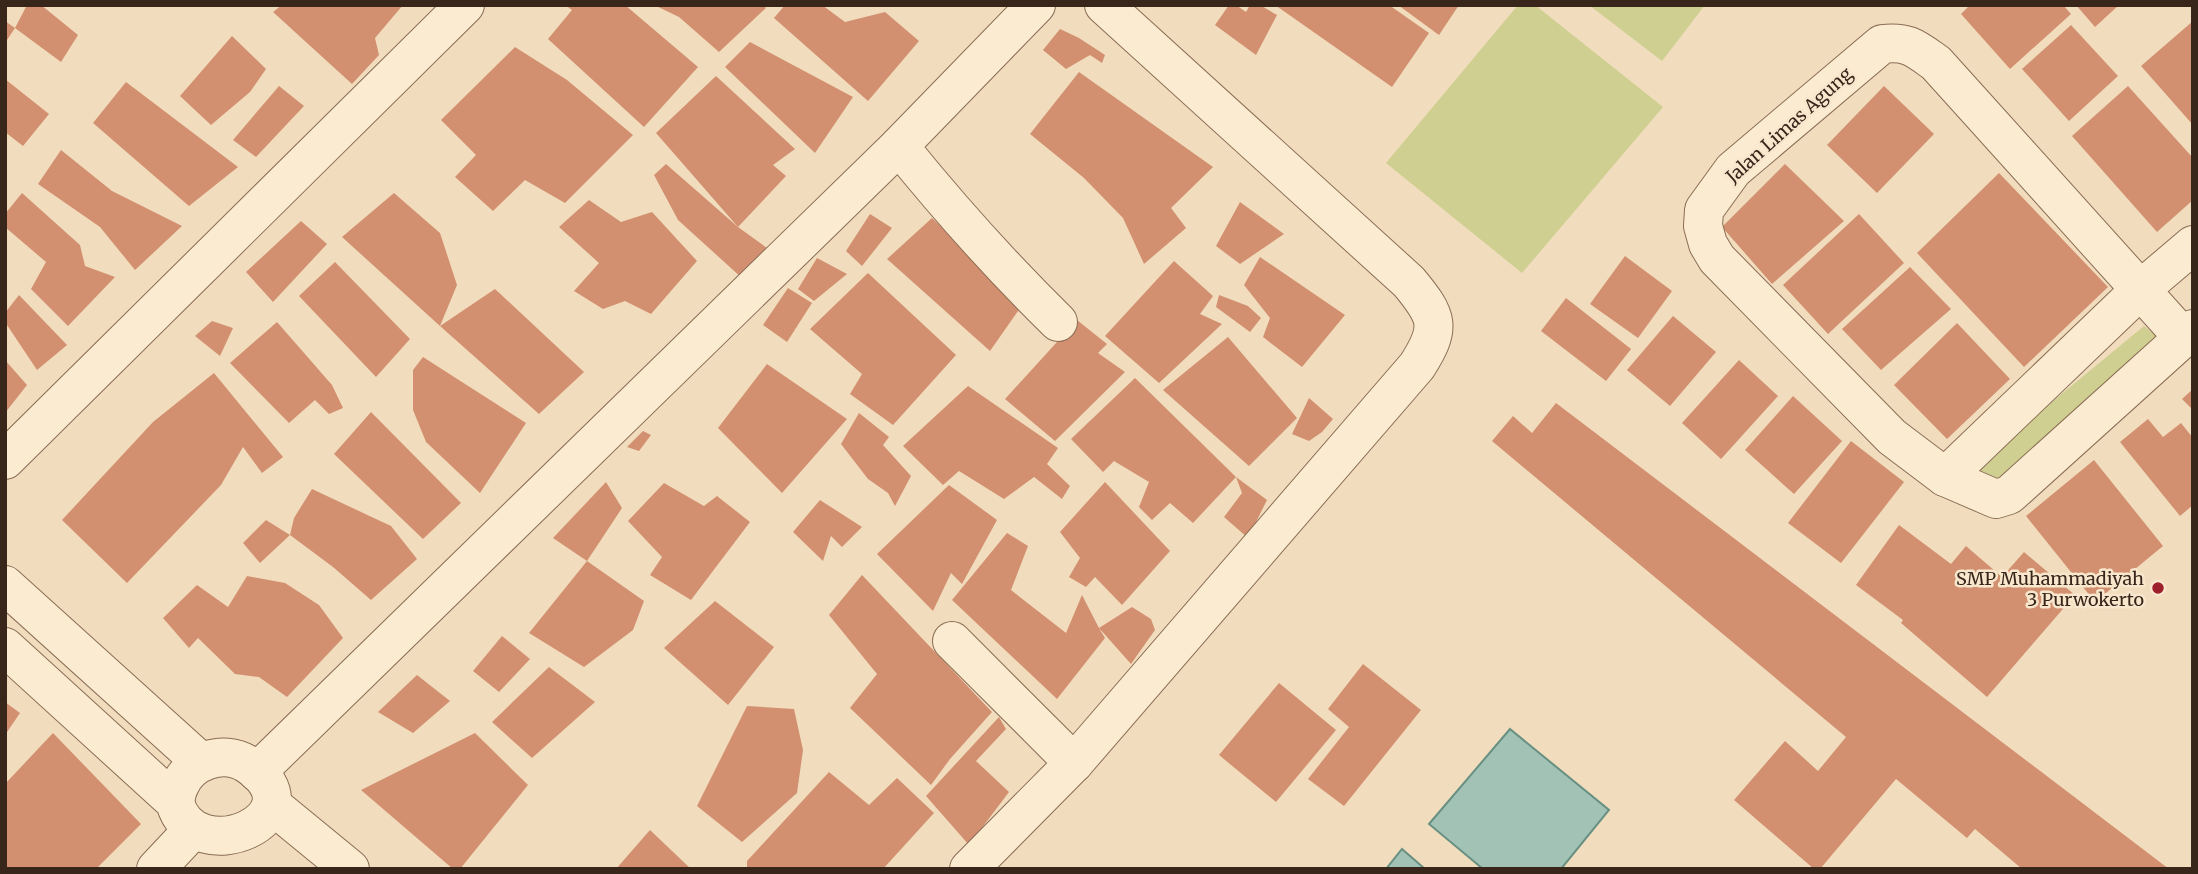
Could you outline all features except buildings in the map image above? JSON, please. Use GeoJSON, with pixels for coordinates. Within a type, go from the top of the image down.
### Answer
{"type":"FeatureCollection","features":[{"type":"Feature","properties":{"kind":"street"},"geometry":{"type":"LineString","coordinates":[[5,460],[465,5]]}},
{"type":"Feature","properties":{"kind":"street"},"geometry":{"type":"LineString","coordinates":[[5,647],[181,819],[200,847],[241,856],[245,847],[259,836],[267,822],[265,788],[1036,5]]}},
{"type":"Feature","properties":{"kind":"street"},"geometry":{"type":"LineString","coordinates":[[969,869],[1074,763],[1417,366],[1430,346],[1435,324],[1422,297],[1409,282],[1104,5]]}},
{"type":"Feature","properties":{"kind":"street","name":"Jalan Limas Agung"},"geometry":{"type":"LineString","coordinates":[[2140,290],[1936,63],[1915,47],[1899,42],[1882,44],[1733,170],[1704,210],[1703,226],[1708,244],[1717,259],[1892,436],[1945,477],[1996,499],[2010,495],[2188,333]]}},
{"type":"Feature","properties":{"kind":"street"},"geometry":{"type":"LineString","coordinates":[[899,146],[968,230],[1058,322]]}},
{"type":"Feature","properties":{"kind":"street"},"geometry":{"type":"LineString","coordinates":[[1945,477],[2140,290],[2193,245]]}},
{"type":"Feature","properties":{"kind":"street"},"geometry":{"type":"LineString","coordinates":[[2140,290],[2188,333]]}},
{"type":"Feature","properties":{"kind":"street"},"geometry":{"type":"LineString","coordinates":[[5,584],[201,762]]}},
{"type":"Feature","properties":{"kind":"street"},"geometry":{"type":"LineString","coordinates":[[952,641],[1074,763]]}},
{"type":"Feature","properties":{"kind":"street"},"geometry":{"type":"LineString","coordinates":[[156,869],[181,819],[179,786],[183,779],[201,762],[228,757],[244,762],[265,788],[350,869]]}},
{"type":"Feature","properties":{"kind":"green space"},"geometry":{"type":"Polygon","coordinates":[[[1518,5],[1535,5],[1663,107],[1522,273],[1386,163],[1518,5]]]}},
{"type":"Feature","properties":{"kind":"green space"},"geometry":{"type":"Polygon","coordinates":[[[1589,5],[1705,5],[1662,61],[1589,5]]]}},
{"type":"Feature","properties":{"kind":"green space"},"geometry":{"type":"Polygon","coordinates":[[[2144,326],[2160,339],[1992,486],[1971,469],[2144,326]]]}},
{"type":"Feature","properties":{"kind":"shaded area"},"geometry":{"type":"Polygon","coordinates":[[[1510,729],[1609,810],[1561,869],[1483,869],[1429,824],[1510,729]]]}},
{"type":"Feature","properties":{"kind":"shaded area"},"geometry":{"type":"Polygon","coordinates":[[[1402,849],[1425,869],[1386,869],[1402,849]]]}},
{"type":"Feature","properties":{"kind":"place","name":"SMP Muhammadiyah 3 Purwokerto"},"geometry":{"type":"Point","coordinates":[2158,588]}}]}
